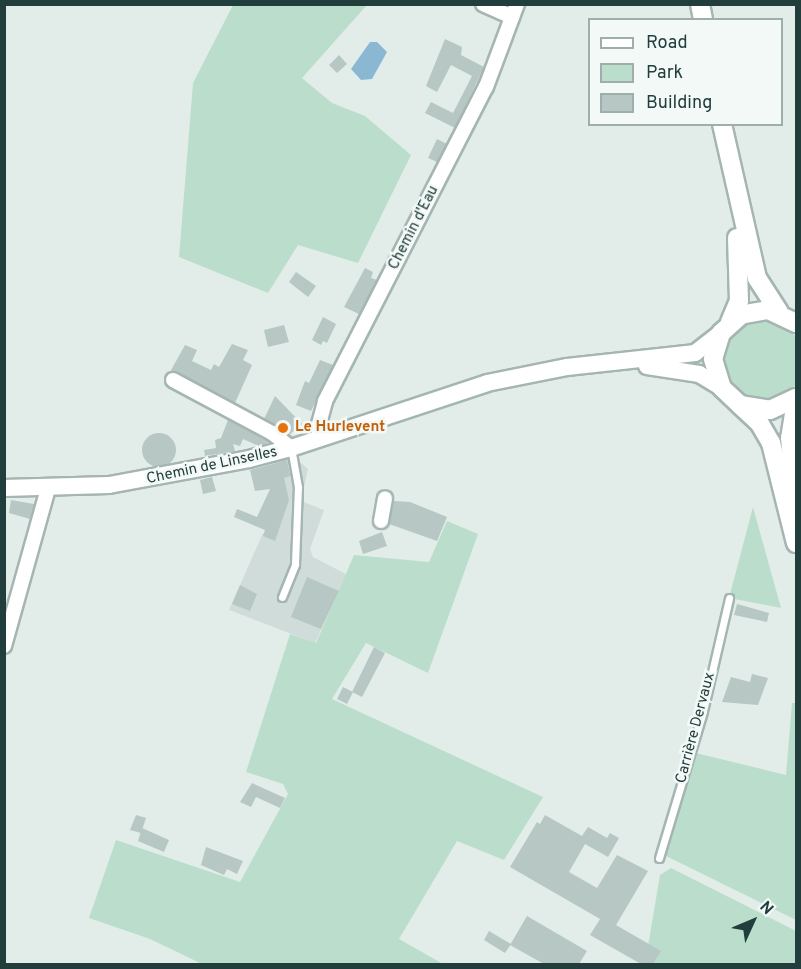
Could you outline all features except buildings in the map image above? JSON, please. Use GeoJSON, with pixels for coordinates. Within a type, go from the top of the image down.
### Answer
{"type":"FeatureCollection","features":[{"type":"Feature","properties":{"kind":"main road"},"geometry":{"type":"LineString","coordinates":[[722,126],[730,168],[757,278],[791,319]]}},
{"type":"Feature","properties":{"kind":"main road"},"geometry":{"type":"LineString","coordinates":[[730,168],[740,292],[738,309],[724,329],[713,359],[728,395],[760,424],[771,443],[796,543]]}},
{"type":"Feature","properties":{"kind":"main road"},"geometry":{"type":"LineString","coordinates":[[724,329],[752,311],[791,319]]}},
{"type":"Feature","properties":{"kind":"main road"},"geometry":{"type":"LineString","coordinates":[[728,395],[752,409],[770,410],[796,399]]}},
{"type":"Feature","properties":{"kind":"main road"},"geometry":{"type":"LineString","coordinates":[[796,399],[790,438],[796,498]]}},
{"type":"Feature","properties":{"kind":"street","name":"Chemin d'Eau"},"geometry":{"type":"LineString","coordinates":[[319,439],[319,424],[325,401],[486,87],[514,11],[483,4]]}},
{"type":"Feature","properties":{"kind":"street"},"geometry":{"type":"LineString","coordinates":[[622,363],[695,353],[724,329]]}},
{"type":"Feature","properties":{"kind":"street","name":"Chemin de Linselles"},"geometry":{"type":"LineString","coordinates":[[4,488],[48,488],[142,480],[291,448],[487,383],[567,367],[622,363]]}},
{"type":"Feature","properties":{"kind":"street"},"geometry":{"type":"LineString","coordinates":[[622,363],[699,374],[728,395]]}},
{"type":"Feature","properties":{"kind":"street"},"geometry":{"type":"LineString","coordinates":[[173,380],[272,433],[291,448]]}},
{"type":"Feature","properties":{"kind":"street"},"geometry":{"type":"LineString","coordinates":[[4,646],[48,488]]}},
{"type":"Feature","properties":{"kind":"street"},"geometry":{"type":"LineString","coordinates":[[381,521],[385,498]]}},
{"type":"Feature","properties":{"kind":"lane"},"geometry":{"type":"LineString","coordinates":[[282,597],[295,564],[298,487],[291,448]]}},
{"type":"Feature","properties":{"kind":"lane","name":"Carrière Dervaux"},"geometry":{"type":"LineString","coordinates":[[659,858],[703,711],[729,598]]}},
{"type":"Feature","properties":{"kind":"shaded area"},"geometry":{"type":"Polygon","coordinates":[[[292,455],[308,469],[301,501],[324,510],[310,549],[313,557],[346,574],[315,643],[229,610],[263,533],[266,535],[279,497],[274,460],[292,455]]]}},
{"type":"Feature","properties":{"kind":"green space"},"geometry":{"type":"Polygon","coordinates":[[[233,5],[367,5],[302,78],[332,103],[365,116],[411,155],[358,263],[298,245],[268,293],[179,257],[193,83],[233,5]]]}},
{"type":"Feature","properties":{"kind":"green space"},"geometry":{"type":"Polygon","coordinates":[[[759,319],[771,319],[796,336],[796,385],[773,401],[748,400],[729,385],[721,362],[728,338],[741,325],[759,319]]]}},
{"type":"Feature","properties":{"kind":"green space"},"geometry":{"type":"Polygon","coordinates":[[[753,507],[781,608],[729,598],[753,507]]]}},
{"type":"Feature","properties":{"kind":"green space"},"geometry":{"type":"Polygon","coordinates":[[[447,521],[478,534],[428,673],[366,643],[332,699],[543,797],[504,860],[457,841],[399,939],[443,964],[202,964],[150,939],[89,918],[116,840],[240,882],[288,794],[283,784],[246,772],[290,634],[316,643],[354,555],[429,562],[447,521]]]}},
{"type":"Feature","properties":{"kind":"green space"},"geometry":{"type":"Polygon","coordinates":[[[792,703],[796,703],[796,920],[666,856],[696,753],[786,775],[792,703]]]}},
{"type":"Feature","properties":{"kind":"green space"},"geometry":{"type":"Polygon","coordinates":[[[671,868],[796,931],[796,964],[645,964],[660,875],[671,868]]]}},
{"type":"Feature","properties":{"kind":"water"},"geometry":{"type":"Polygon","coordinates":[[[370,42],[377,42],[387,52],[372,79],[361,80],[351,69],[370,42]]]}},
{"type":"Feature","properties":{"kind":"place","name":"Le Hurlevent"},"geometry":{"type":"Point","coordinates":[283,428]}}]}
